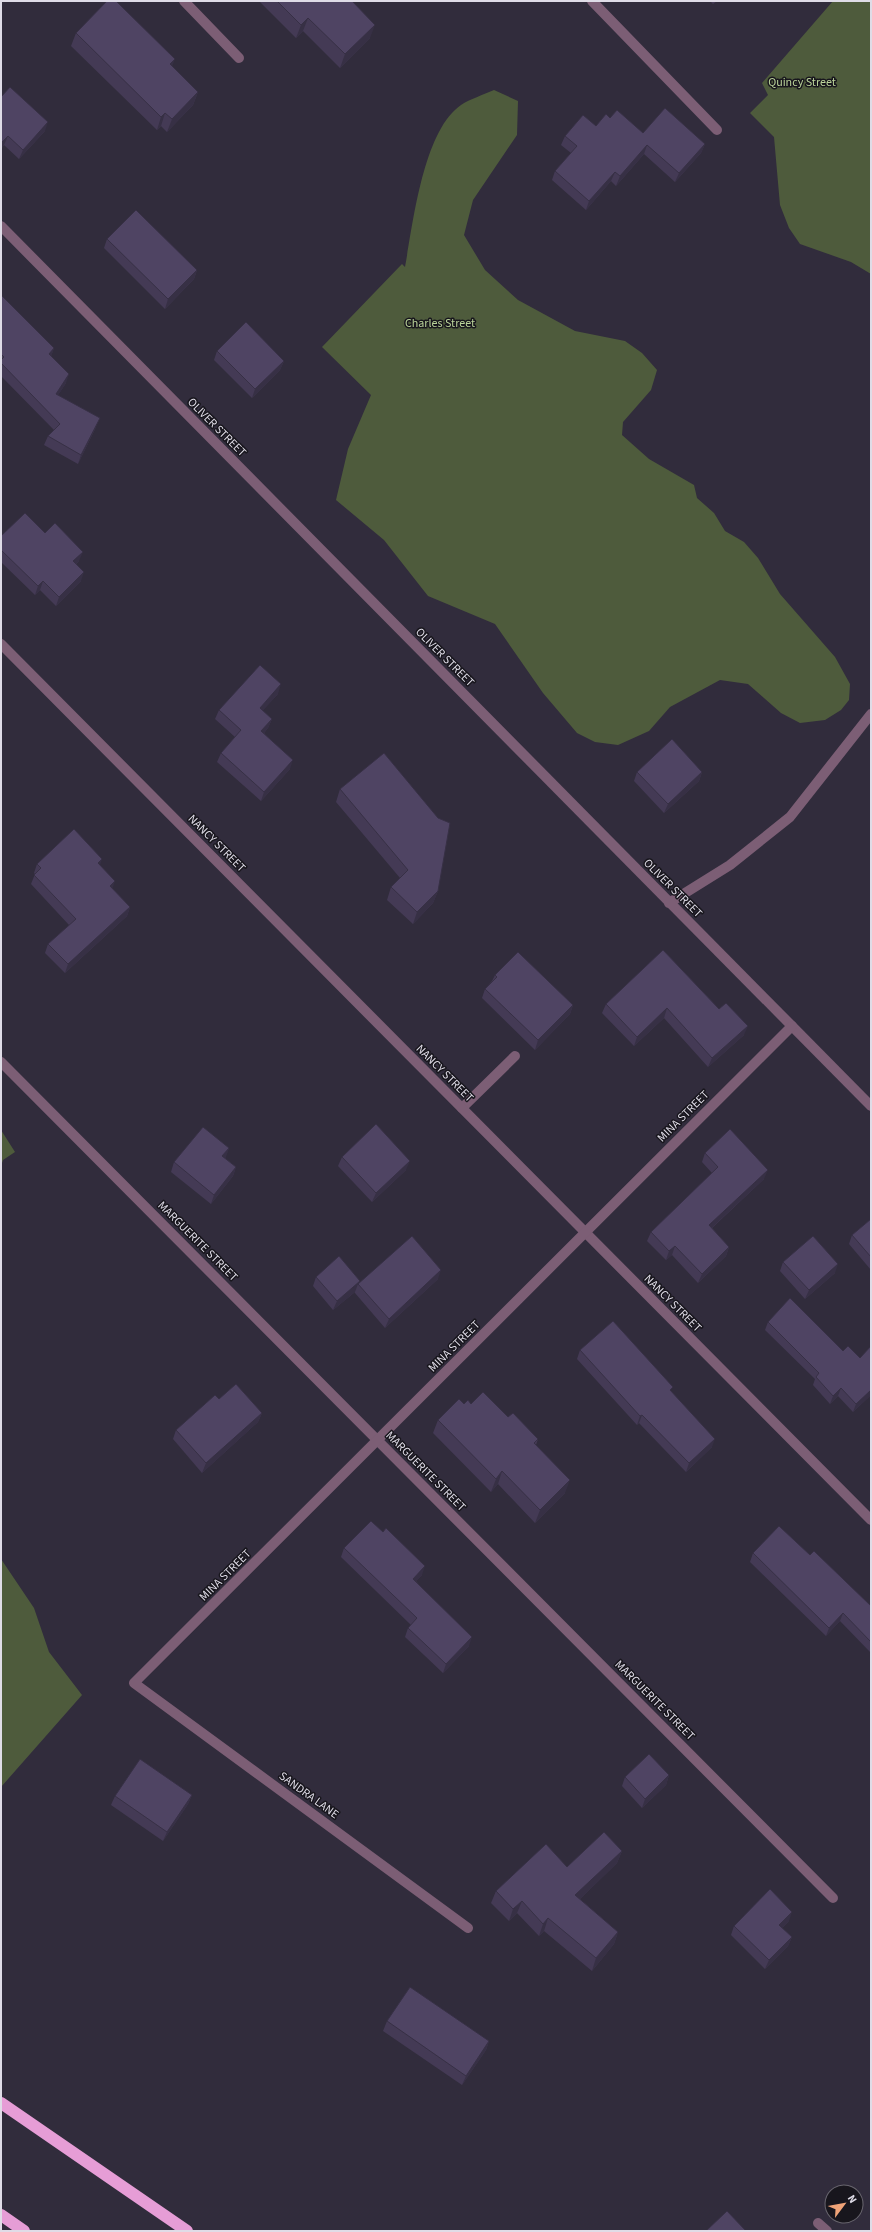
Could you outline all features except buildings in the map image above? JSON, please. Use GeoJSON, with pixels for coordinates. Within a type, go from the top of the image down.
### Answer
{"type":"FeatureCollection","features":[{"type":"Feature","properties":{"kind":"highway"},"geometry":{"type":"LineString","coordinates":[[1,2103],[187,2231]]}},
{"type":"Feature","properties":{"kind":"highway"},"geometry":{"type":"LineString","coordinates":[[1,2215],[24,2231]]}},
{"type":"Feature","properties":{"kind":"street"},"geometry":{"type":"LineString","coordinates":[[184,1],[239,58]]}},
{"type":"Feature","properties":{"kind":"street"},"geometry":{"type":"LineString","coordinates":[[592,1],[717,130]]}},
{"type":"Feature","properties":{"kind":"street","name":"OLIVER STREET"},"geometry":{"type":"LineString","coordinates":[[1,226],[871,1106]]}},
{"type":"Feature","properties":{"kind":"street","name":"NANCY STREET"},"geometry":{"type":"LineString","coordinates":[[1,644],[871,1520]]}},
{"type":"Feature","properties":{"kind":"street"},"geometry":{"type":"LineString","coordinates":[[669,903],[730,866],[790,817],[871,714]]}},
{"type":"Feature","properties":{"kind":"street","name":"MINA STREET"},"geometry":{"type":"LineString","coordinates":[[134,1683],[792,1026]]}},
{"type":"Feature","properties":{"kind":"street"},"geometry":{"type":"LineString","coordinates":[[462,1108],[515,1056]]}},
{"type":"Feature","properties":{"kind":"street","name":"MARGUERITE STREET"},"geometry":{"type":"LineString","coordinates":[[1,1062],[833,1898]]}},
{"type":"Feature","properties":{"kind":"street","name":"SANDRA LANE"},"geometry":{"type":"LineString","coordinates":[[134,1683],[468,1928]]}},
{"type":"Feature","properties":{"kind":"street"},"geometry":{"type":"LineString","coordinates":[[818,2223],[826,2231]]}},
{"type":"Feature","properties":{"kind":"green space","name":"Quincy Street"},"geometry":{"type":"Polygon","coordinates":[[[833,1],[871,1],[871,274],[851,262],[800,244],[789,228],[780,205],[774,137],[750,113],[768,95],[762,83],[833,1]]]}},
{"type":"Feature","properties":{"kind":"green space","name":"Charles Street"},"geometry":{"type":"Polygon","coordinates":[[[494,90],[518,101],[517,135],[473,200],[464,235],[485,270],[518,300],[575,331],[625,341],[642,353],[657,370],[651,390],[623,422],[622,435],[649,459],[694,485],[697,498],[714,513],[725,531],[744,542],[758,558],[780,594],[835,657],[850,684],[849,700],[841,710],[825,720],[800,723],[781,713],[748,684],[720,680],[670,707],[649,731],[618,745],[595,742],[577,733],[543,693],[495,624],[428,596],[384,540],[336,500],[348,449],[371,395],[322,347],[402,264],[405,267],[416,204],[429,156],[437,135],[448,118],[461,105],[494,90]]]}},
{"type":"Feature","properties":{"kind":"green space"},"geometry":{"type":"Polygon","coordinates":[[[1,1130],[15,1152],[3,1160],[1,1166],[1,1130]]]}},
{"type":"Feature","properties":{"kind":"green space"},"geometry":{"type":"Polygon","coordinates":[[[1,1559],[34,1608],[49,1652],[82,1695],[1,1787],[1,1559]]]}}]}
